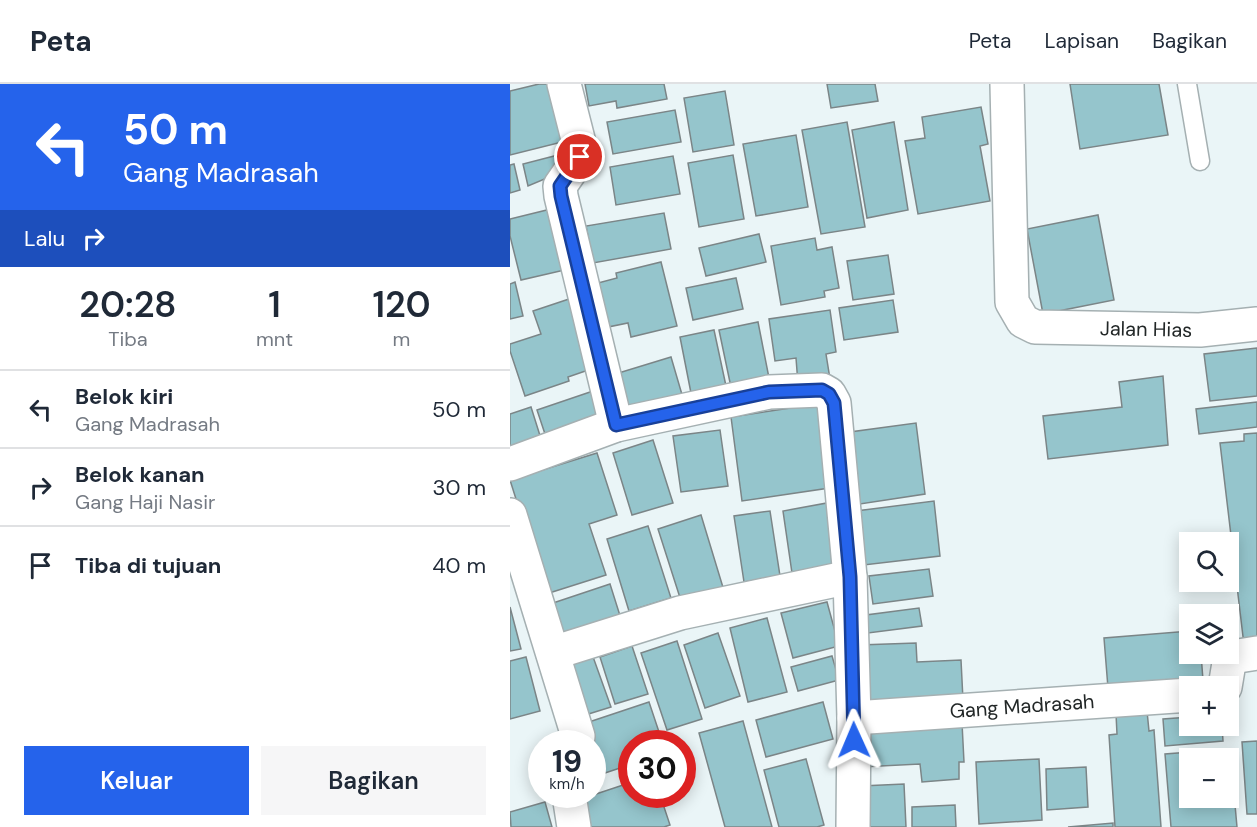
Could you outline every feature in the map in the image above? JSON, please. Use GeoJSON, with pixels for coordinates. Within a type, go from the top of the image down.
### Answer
{"type":"FeatureCollection","features":[{"type":"Feature","properties":{"kind":"street"},"geometry":{"type":"LineString","coordinates":[[564,84],[579,143],[580,157],[560,186],[561,196],[616,425]]}},
{"type":"Feature","properties":{"kind":"street","name":"Jalan Hias"},"geometry":{"type":"LineString","coordinates":[[1007,84],[1012,302],[1023,321],[1035,327],[1200,330],[1257,324]]}},
{"type":"Feature","properties":{"kind":"street"},"geometry":{"type":"LineString","coordinates":[[510,464],[616,425],[769,392],[822,390],[829,394],[834,403],[850,577],[854,827]]}},
{"type":"Feature","properties":{"kind":"street"},"geometry":{"type":"LineString","coordinates":[[510,515],[576,730]]}},
{"type":"Feature","properties":{"kind":"street"},"geometry":{"type":"LineString","coordinates":[[552,653],[680,613],[850,577]]}},
{"type":"Feature","properties":{"kind":"street"},"geometry":{"type":"LineString","coordinates":[[1227,676],[1232,657],[1257,653]]}},
{"type":"Feature","properties":{"kind":"street","name":"Gang Madrasah"},"geometry":{"type":"LineString","coordinates":[[854,718],[1179,695]]}},
{"type":"Feature","properties":{"kind":"street"},"geometry":{"type":"LineString","coordinates":[[571,808],[574,827]]}},
{"type":"Feature","properties":{"kind":"lane"},"geometry":{"type":"LineString","coordinates":[[1187,84],[1200,161]]}},
{"type":"Feature","properties":{"kind":"building"},"geometry":{"type":"Polygon","coordinates":[[[539,84],[550,84],[570,140],[510,155],[510,91],[539,84]]]}},
{"type":"Feature","properties":{"kind":"building"},"geometry":{"type":"Polygon","coordinates":[[[585,84],[664,84],[667,99],[617,108],[616,101],[589,106],[585,84]]]}},
{"type":"Feature","properties":{"kind":"building"},"geometry":{"type":"Polygon","coordinates":[[[827,84],[875,84],[878,101],[831,108],[827,84]]]}},
{"type":"Feature","properties":{"kind":"building"},"geometry":{"type":"Polygon","coordinates":[[[1070,84],[1159,84],[1168,135],[1080,149],[1070,84]]]}},
{"type":"Feature","properties":{"kind":"building"},"geometry":{"type":"Polygon","coordinates":[[[725,91],[734,145],[693,152],[684,98],[725,91]]]}},
{"type":"Feature","properties":{"kind":"building"},"geometry":{"type":"Polygon","coordinates":[[[981,107],[988,144],[980,146],[990,201],[918,214],[905,141],[925,138],[922,117],[981,107]]]}},
{"type":"Feature","properties":{"kind":"building"},"geometry":{"type":"Polygon","coordinates":[[[675,110],[681,142],[613,154],[607,122],[675,110]]]}},
{"type":"Feature","properties":{"kind":"building"},"geometry":{"type":"Polygon","coordinates":[[[847,122],[865,227],[821,234],[802,130],[847,122]]]}},
{"type":"Feature","properties":{"kind":"building"},"geometry":{"type":"Polygon","coordinates":[[[894,122],[908,210],[867,218],[852,130],[894,122]]]}},
{"type":"Feature","properties":{"kind":"building"},"geometry":{"type":"Polygon","coordinates":[[[796,135],[808,207],[756,216],[743,144],[796,135]]]}},
{"type":"Feature","properties":{"kind":"building"},"geometry":{"type":"Polygon","coordinates":[[[562,154],[566,170],[528,186],[523,164],[562,154]]]}},
{"type":"Feature","properties":{"kind":"building"},"geometry":{"type":"Polygon","coordinates":[[[733,155],[744,219],[699,227],[688,163],[733,155]]]}},
{"type":"Feature","properties":{"kind":"building"},"geometry":{"type":"Polygon","coordinates":[[[673,156],[680,194],[616,205],[610,167],[673,156]]]}},
{"type":"Feature","properties":{"kind":"building"},"geometry":{"type":"Polygon","coordinates":[[[514,164],[520,190],[510,193],[510,165],[514,164]]]}},
{"type":"Feature","properties":{"kind":"building"},"geometry":{"type":"Polygon","coordinates":[[[555,208],[569,269],[521,280],[510,236],[510,219],[555,208]]]}},
{"type":"Feature","properties":{"kind":"building"},"geometry":{"type":"Polygon","coordinates":[[[664,213],[671,249],[593,263],[586,226],[664,213]]]}},
{"type":"Feature","properties":{"kind":"building"},"geometry":{"type":"Polygon","coordinates":[[[1098,215],[1114,300],[1043,314],[1027,229],[1098,215]]]}},
{"type":"Feature","properties":{"kind":"building"},"geometry":{"type":"Polygon","coordinates":[[[759,234],[766,262],[706,276],[699,248],[759,234]]]}},
{"type":"Feature","properties":{"kind":"building"},"geometry":{"type":"Polygon","coordinates":[[[815,238],[817,250],[832,247],[839,288],[824,291],[825,297],[781,305],[771,246],[815,238]]]}},
{"type":"Feature","properties":{"kind":"building"},"geometry":{"type":"Polygon","coordinates":[[[888,255],[894,294],[853,300],[847,261],[888,255]]]}},
{"type":"Feature","properties":{"kind":"building"},"geometry":{"type":"Polygon","coordinates":[[[661,262],[677,326],[631,337],[628,323],[608,327],[598,283],[617,278],[616,273],[661,262]]]}},
{"type":"Feature","properties":{"kind":"building"},"geometry":{"type":"Polygon","coordinates":[[[736,278],[743,309],[693,320],[686,288],[736,278]]]}},
{"type":"Feature","properties":{"kind":"building"},"geometry":{"type":"Polygon","coordinates":[[[515,282],[523,316],[510,319],[510,284],[515,282]]]}},
{"type":"Feature","properties":{"kind":"building"},"geometry":{"type":"Polygon","coordinates":[[[575,297],[597,367],[568,377],[569,381],[525,396],[510,351],[510,344],[541,334],[533,311],[575,297]]]}},
{"type":"Feature","properties":{"kind":"building"},"geometry":{"type":"Polygon","coordinates":[[[893,300],[898,332],[844,340],[839,308],[893,300]]]}},
{"type":"Feature","properties":{"kind":"building"},"geometry":{"type":"Polygon","coordinates":[[[830,310],[836,352],[826,354],[830,379],[798,384],[796,358],[775,361],[769,319],[830,310]]]}},
{"type":"Feature","properties":{"kind":"building"},"geometry":{"type":"Polygon","coordinates":[[[758,322],[770,383],[732,392],[719,330],[758,322]]]}},
{"type":"Feature","properties":{"kind":"building"},"geometry":{"type":"Polygon","coordinates":[[[714,330],[726,386],[691,393],[680,337],[714,330]]]}},
{"type":"Feature","properties":{"kind":"building"},"geometry":{"type":"Polygon","coordinates":[[[1257,348],[1257,396],[1210,401],[1204,354],[1257,348]]]}},
{"type":"Feature","properties":{"kind":"building"},"geometry":{"type":"Polygon","coordinates":[[[671,357],[683,398],[625,416],[612,375],[671,357]]]}},
{"type":"Feature","properties":{"kind":"building"},"geometry":{"type":"Polygon","coordinates":[[[1163,376],[1168,445],[1048,459],[1043,416],[1122,407],[1119,382],[1163,376]]]}},
{"type":"Feature","properties":{"kind":"building"},"geometry":{"type":"Polygon","coordinates":[[[596,390],[607,421],[547,440],[537,410],[596,390]]]}},
{"type":"Feature","properties":{"kind":"building"},"geometry":{"type":"Polygon","coordinates":[[[1257,402],[1257,427],[1199,434],[1196,409],[1257,402]]]}},
{"type":"Feature","properties":{"kind":"building"},"geometry":{"type":"Polygon","coordinates":[[[824,403],[836,487],[742,501],[731,417],[824,403]]]}},
{"type":"Feature","properties":{"kind":"building"},"geometry":{"type":"Polygon","coordinates":[[[531,407],[542,442],[510,453],[510,414],[531,407]]]}},
{"type":"Feature","properties":{"kind":"building"},"geometry":{"type":"Polygon","coordinates":[[[916,423],[925,494],[860,504],[850,432],[916,423]]]}},
{"type":"Feature","properties":{"kind":"building"},"geometry":{"type":"Polygon","coordinates":[[[720,430],[728,486],[681,492],[673,436],[720,430]]]}},
{"type":"Feature","properties":{"kind":"building"},"geometry":{"type":"Polygon","coordinates":[[[1257,433],[1257,643],[1244,645],[1238,592],[1239,532],[1231,532],[1220,443],[1244,441],[1244,434],[1257,433]]]}},
{"type":"Feature","properties":{"kind":"building"},"geometry":{"type":"Polygon","coordinates":[[[653,440],[673,503],[632,515],[613,453],[653,440]]]}},
{"type":"Feature","properties":{"kind":"building"},"geometry":{"type":"Polygon","coordinates":[[[597,453],[617,515],[589,524],[606,575],[546,594],[510,480],[597,453]]]}},
{"type":"Feature","properties":{"kind":"building"},"geometry":{"type":"Polygon","coordinates":[[[934,501],[940,556],[855,566],[848,512],[934,501]]]}},
{"type":"Feature","properties":{"kind":"building"},"geometry":{"type":"Polygon","coordinates":[[[827,503],[837,566],[792,573],[783,511],[827,503]]]}},
{"type":"Feature","properties":{"kind":"building"},"geometry":{"type":"Polygon","coordinates":[[[770,511],[780,576],[744,582],[734,516],[770,511]]]}},
{"type":"Feature","properties":{"kind":"building"},"geometry":{"type":"Polygon","coordinates":[[[701,515],[725,594],[683,607],[658,529],[701,515]]]}},
{"type":"Feature","properties":{"kind":"building"},"geometry":{"type":"Polygon","coordinates":[[[648,526],[671,598],[629,611],[607,539],[648,526]]]}},
{"type":"Feature","properties":{"kind":"building"},"geometry":{"type":"Polygon","coordinates":[[[929,569],[933,596],[873,604],[869,576],[929,569]]]}},
{"type":"Feature","properties":{"kind":"building"},"geometry":{"type":"Polygon","coordinates":[[[610,584],[622,622],[564,640],[553,603],[610,584]]]}},
{"type":"Feature","properties":{"kind":"building"},"geometry":{"type":"Polygon","coordinates":[[[827,602],[839,646],[793,658],[781,613],[827,602]]]}},
{"type":"Feature","properties":{"kind":"building"},"geometry":{"type":"Polygon","coordinates":[[[510,607],[521,649],[510,651],[510,607]]]}},
{"type":"Feature","properties":{"kind":"building"},"geometry":{"type":"Polygon","coordinates":[[[919,608],[922,626],[868,633],[866,615],[919,608]]]}},
{"type":"Feature","properties":{"kind":"building"},"geometry":{"type":"Polygon","coordinates":[[[767,618],[787,692],[748,702],[730,628],[767,618]]]}},
{"type":"Feature","properties":{"kind":"building"},"geometry":{"type":"Polygon","coordinates":[[[1179,632],[1179,664],[1202,664],[1203,676],[1179,676],[1179,682],[1108,688],[1104,638],[1179,632]]]}},
{"type":"Feature","properties":{"kind":"building"},"geometry":{"type":"Polygon","coordinates":[[[718,633],[740,696],[705,708],[684,645],[718,633]]]}},
{"type":"Feature","properties":{"kind":"building"},"geometry":{"type":"Polygon","coordinates":[[[677,641],[702,719],[667,730],[641,653],[677,641]]]}},
{"type":"Feature","properties":{"kind":"building"},"geometry":{"type":"Polygon","coordinates":[[[916,643],[917,662],[961,660],[963,700],[862,708],[859,645],[916,643]]]}},
{"type":"Feature","properties":{"kind":"building"},"geometry":{"type":"Polygon","coordinates":[[[632,646],[648,694],[615,704],[600,657],[632,646]]]}},
{"type":"Feature","properties":{"kind":"building"},"geometry":{"type":"Polygon","coordinates":[[[592,654],[611,707],[582,716],[564,662],[592,654]]]}},
{"type":"Feature","properties":{"kind":"building"},"geometry":{"type":"Polygon","coordinates":[[[832,656],[839,680],[798,691],[791,667],[832,656]]]}},
{"type":"Feature","properties":{"kind":"building"},"geometry":{"type":"Polygon","coordinates":[[[526,657],[540,711],[510,719],[510,661],[526,657]]]}},
{"type":"Feature","properties":{"kind":"building"},"geometry":{"type":"Polygon","coordinates":[[[649,702],[658,730],[618,730],[618,769],[606,773],[606,730],[586,730],[583,724],[649,702]]]}},
{"type":"Feature","properties":{"kind":"building"},"geometry":{"type":"Polygon","coordinates":[[[823,702],[833,739],[766,757],[756,720],[823,702]]]}},
{"type":"Feature","properties":{"kind":"building"},"geometry":{"type":"Polygon","coordinates":[[[1147,711],[1149,731],[1154,730],[1161,827],[1115,827],[1109,735],[1117,734],[1116,714],[1147,711]]]}},
{"type":"Feature","properties":{"kind":"building"},"geometry":{"type":"Polygon","coordinates":[[[1179,718],[1179,736],[1223,736],[1223,741],[1165,746],[1163,719],[1179,718]]]}},
{"type":"Feature","properties":{"kind":"building"},"geometry":{"type":"Polygon","coordinates":[[[743,721],[772,827],[725,827],[699,733],[743,721]]]}},
{"type":"Feature","properties":{"kind":"building"},"geometry":{"type":"Polygon","coordinates":[[[962,723],[964,762],[959,762],[959,779],[922,782],[920,764],[861,767],[860,728],[962,723]]]}},
{"type":"Feature","properties":{"kind":"building"},"geometry":{"type":"Polygon","coordinates":[[[1257,741],[1257,814],[1247,814],[1242,742],[1257,741]]]}},
{"type":"Feature","properties":{"kind":"building"},"geometry":{"type":"Polygon","coordinates":[[[1179,753],[1179,808],[1235,808],[1237,827],[1171,827],[1165,754],[1179,753]]]}},
{"type":"Feature","properties":{"kind":"building"},"geometry":{"type":"Polygon","coordinates":[[[806,759],[824,825],[779,827],[764,770],[806,759]]]}},
{"type":"Feature","properties":{"kind":"building"},"geometry":{"type":"Polygon","coordinates":[[[1039,759],[1042,820],[979,824],[976,762],[1039,759]]]}},
{"type":"Feature","properties":{"kind":"building"},"geometry":{"type":"Polygon","coordinates":[[[1086,767],[1088,807],[1047,810],[1046,769],[1086,767]]]}},
{"type":"Feature","properties":{"kind":"building"},"geometry":{"type":"Polygon","coordinates":[[[904,784],[906,827],[863,827],[861,786],[904,784]]]}},
{"type":"Feature","properties":{"kind":"building"},"geometry":{"type":"Polygon","coordinates":[[[618,787],[618,808],[664,808],[670,825],[664,827],[591,827],[584,808],[606,808],[606,791],[618,787]]]}},
{"type":"Feature","properties":{"kind":"building"},"geometry":{"type":"Polygon","coordinates":[[[955,805],[956,827],[912,827],[912,807],[955,805]]]}},
{"type":"Feature","properties":{"kind":"building"},"geometry":{"type":"Polygon","coordinates":[[[528,807],[547,808],[552,827],[511,827],[510,812],[528,807]]]}},
{"type":"Feature","properties":{"kind":"building"},"geometry":{"type":"Polygon","coordinates":[[[1113,823],[1113,827],[1068,827],[1113,823]]]}},
{"type":"Feature","properties":{"kind":"route"},"geometry":{"type":"LineString","coordinates":[[580,157],[560,186],[561,196],[616,425],[769,392],[822,390],[829,394],[834,403],[850,577],[854,740]]}}]}
